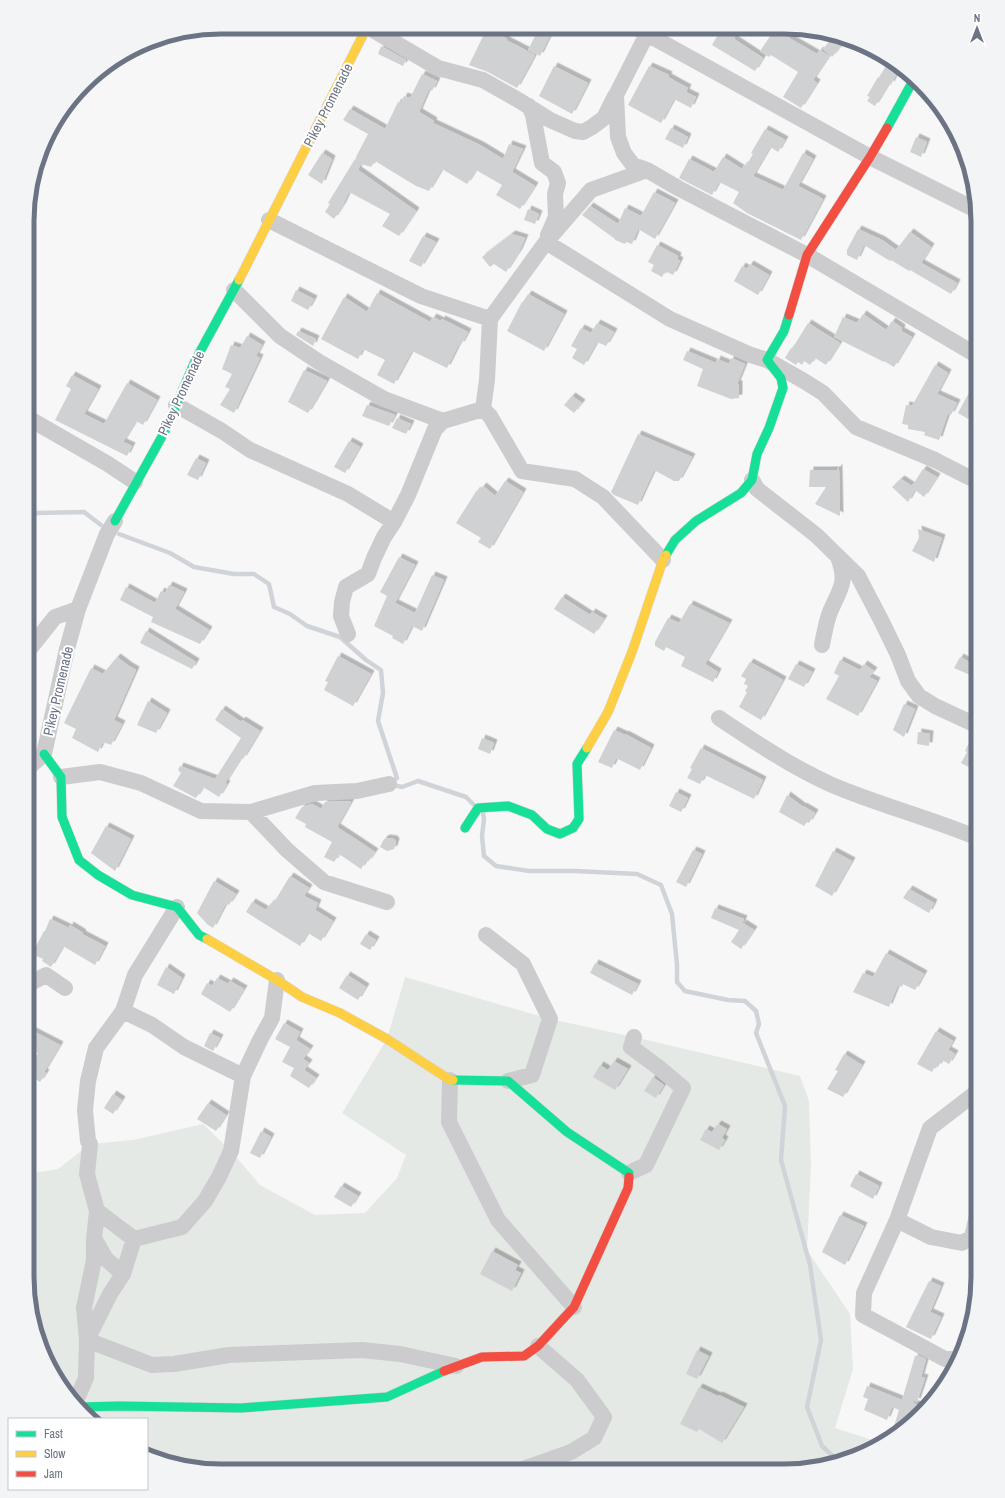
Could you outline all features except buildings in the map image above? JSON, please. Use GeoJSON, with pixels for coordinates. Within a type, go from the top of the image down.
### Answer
{"type":"FeatureCollection","features":[{"type":"Feature","properties":{"kind":"street","name":"Pikey Promenade"},"geometry":{"type":"LineString","coordinates":[[34,763],[44,754],[67,648],[78,609],[108,534],[135,482],[165,431],[195,361],[234,290],[364,34]]}},
{"type":"Feature","properties":{"kind":"street"},"geometry":{"type":"LineString","coordinates":[[380,34],[438,68],[483,80],[529,106],[550,120],[575,131],[584,132],[604,118],[616,95],[642,34]]}},
{"type":"Feature","properties":{"kind":"street"},"geometry":{"type":"LineString","coordinates":[[651,34],[870,157],[971,207]]}},
{"type":"Feature","properties":{"kind":"street"},"geometry":{"type":"LineString","coordinates":[[767,360],[784,331],[807,255],[870,157],[911,84]]}},
{"type":"Feature","properties":{"kind":"street"},"geometry":{"type":"LineString","coordinates":[[616,95],[618,137],[624,153],[633,165],[647,170],[678,188],[807,255],[971,352]]}},
{"type":"Feature","properties":{"kind":"street"},"geometry":{"type":"LineString","coordinates":[[529,106],[533,115],[542,163],[554,172],[558,183],[555,194],[556,217],[546,242]]}},
{"type":"Feature","properties":{"kind":"street"},"geometry":{"type":"LineString","coordinates":[[483,409],[487,380],[490,319],[546,242],[591,190],[647,170]]}},
{"type":"Feature","properties":{"kind":"street"},"geometry":{"type":"LineString","coordinates":[[270,220],[422,296],[490,319]]}},
{"type":"Feature","properties":{"kind":"street"},"geometry":{"type":"LineString","coordinates":[[546,242],[670,319],[751,355],[767,360],[823,393],[856,427],[935,460],[971,478]]}},
{"type":"Feature","properties":{"kind":"street"},"geometry":{"type":"LineString","coordinates":[[234,290],[280,336],[319,362],[384,399],[443,421]]}},
{"type":"Feature","properties":{"kind":"street"},"geometry":{"type":"LineString","coordinates":[[465,828],[478,808],[508,806],[532,815],[547,829],[560,834],[573,828],[579,819],[577,764],[608,712],[632,652],[663,560],[675,540],[696,521],[741,493],[752,480],[757,454],[769,428],[783,388],[781,378],[767,360]]}},
{"type":"Feature","properties":{"kind":"street"},"geometry":{"type":"LineString","coordinates":[[176,405],[222,431],[250,450],[348,494],[394,522]]}},
{"type":"Feature","properties":{"kind":"street"},"geometry":{"type":"LineString","coordinates":[[348,634],[341,616],[342,602],[346,587],[368,574],[384,537],[394,522],[408,495],[435,429],[443,421],[483,409]]}},
{"type":"Feature","properties":{"kind":"street"},"geometry":{"type":"LineString","coordinates":[[483,409],[490,416],[522,471],[575,479],[580,482],[603,497],[663,560]]}},
{"type":"Feature","properties":{"kind":"street"},"geometry":{"type":"LineString","coordinates":[[34,421],[108,464],[135,482]]}},
{"type":"Feature","properties":{"kind":"street"},"geometry":{"type":"LineString","coordinates":[[752,480],[757,489],[816,535],[858,576],[898,654],[908,681],[919,696],[935,706],[971,723]]}},
{"type":"Feature","properties":{"kind":"street"},"geometry":{"type":"LineString","coordinates":[[822,645],[830,613],[841,589],[843,578],[837,555]]}},
{"type":"Feature","properties":{"kind":"street"},"geometry":{"type":"LineString","coordinates":[[34,644],[56,618],[78,609]]}},
{"type":"Feature","properties":{"kind":"street"},"geometry":{"type":"LineString","coordinates":[[719,718],[770,752],[830,784],[876,803],[955,828],[971,835]]}},
{"type":"Feature","properties":{"kind":"street"},"geometry":{"type":"LineString","coordinates":[[44,754],[61,777],[62,817],[79,860],[98,875],[132,895],[178,907],[199,935],[277,980],[302,997],[340,1013],[387,1039],[450,1080],[508,1082],[532,1075],[550,1019],[523,964],[486,935]]}},
{"type":"Feature","properties":{"kind":"street"},"geometry":{"type":"LineString","coordinates":[[61,777],[100,772],[141,783],[201,811],[251,812],[315,793],[357,791],[389,784]]}},
{"type":"Feature","properties":{"kind":"street"},"geometry":{"type":"LineString","coordinates":[[251,812],[288,850],[324,882],[387,902]]}},
{"type":"Feature","properties":{"kind":"street"},"geometry":{"type":"LineString","coordinates":[[78,1396],[86,1378],[87,1340],[84,1308],[94,1260],[94,1239],[97,1211],[87,1174],[90,1144],[88,1141],[85,1110],[88,1080],[96,1048],[123,1010],[135,975],[178,907]]}},
{"type":"Feature","properties":{"kind":"street"},"geometry":{"type":"LineString","coordinates":[[34,982],[46,975],[65,988]]}},
{"type":"Feature","properties":{"kind":"street"},"geometry":{"type":"LineString","coordinates":[[134,1239],[182,1227],[205,1201],[219,1177],[231,1151],[243,1076],[272,1018],[277,980]]}},
{"type":"Feature","properties":{"kind":"street"},"geometry":{"type":"LineString","coordinates":[[123,1010],[152,1025],[184,1047],[243,1076]]}},
{"type":"Feature","properties":{"kind":"street"},"geometry":{"type":"LineString","coordinates":[[628,1173],[646,1165],[683,1088],[631,1047],[634,1036]]}},
{"type":"Feature","properties":{"kind":"street"},"geometry":{"type":"LineString","coordinates":[[450,1080],[450,1122],[498,1220],[574,1306]]}},
{"type":"Feature","properties":{"kind":"street"},"geometry":{"type":"LineString","coordinates":[[508,1082],[567,1132],[628,1173]]}},
{"type":"Feature","properties":{"kind":"street"},"geometry":{"type":"LineString","coordinates":[[952,1359],[945,1359],[863,1315],[864,1293],[897,1220],[930,1128],[971,1096]]}},
{"type":"Feature","properties":{"kind":"street"},"geometry":{"type":"LineString","coordinates":[[87,1407],[241,1408],[387,1397],[456,1366],[482,1357],[524,1356],[538,1346],[574,1306],[628,1188],[628,1173]]}},
{"type":"Feature","properties":{"kind":"street"},"geometry":{"type":"LineString","coordinates":[[97,1211],[134,1239]]}},
{"type":"Feature","properties":{"kind":"street"},"geometry":{"type":"LineString","coordinates":[[897,1220],[930,1237],[962,1243],[971,1238]]}},
{"type":"Feature","properties":{"kind":"street"},"geometry":{"type":"LineString","coordinates":[[94,1239],[106,1259],[123,1274]]}},
{"type":"Feature","properties":{"kind":"street"},"geometry":{"type":"LineString","coordinates":[[87,1340],[110,1294],[123,1274],[134,1239]]}},
{"type":"Feature","properties":{"kind":"street"},"geometry":{"type":"LineString","coordinates":[[87,1340],[152,1365],[174,1364],[229,1355],[362,1350],[400,1354],[456,1366]]}},
{"type":"Feature","properties":{"kind":"street"},"geometry":{"type":"LineString","coordinates":[[537,1464],[572,1452],[594,1438],[604,1417],[577,1380],[538,1346]]}},
{"type":"Feature","properties":{"kind":"shaded area"},"geometry":{"type":"Polygon","coordinates":[[[405,977],[550,1019],[800,1076],[809,1101],[811,1166],[807,1250],[850,1314],[853,1369],[835,1428],[874,1441],[855,1450],[832,1458],[796,1464],[209,1464],[173,1458],[148,1449],[148,1418],[99,1418],[73,1391],[59,1370],[48,1348],[40,1325],[34,1289],[34,1173],[58,1169],[90,1144],[133,1140],[203,1124],[231,1151],[260,1185],[315,1215],[365,1213],[397,1178],[406,1155],[342,1113],[387,1039],[405,977]]]}},
{"type":"Feature","properties":{"kind":"waterway"},"geometry":{"type":"LineString","coordinates":[[34,514],[84,512],[101,525]]}},
{"type":"Feature","properties":{"kind":"waterway"},"geometry":{"type":"LineString","coordinates":[[119,534],[170,553],[194,567],[234,574],[254,574],[269,584],[274,607],[290,614],[307,626],[340,637],[366,660],[381,670],[383,693],[378,721],[397,778],[389,784],[402,787],[418,781],[466,797],[473,804]]}},
{"type":"Feature","properties":{"kind":"waterway"},"geometry":{"type":"LineString","coordinates":[[483,813],[484,819],[482,836],[484,856],[496,866],[529,871],[575,871],[637,874],[661,885],[672,914],[677,965],[677,982],[685,991],[728,1000],[745,1001],[756,1011],[759,1024],[756,1033],[785,1106],[781,1160],[810,1265],[821,1340],[807,1407],[822,1446],[834,1457]]}},
{"type":"Feature","properties":{"kind":"traffic: fast"},"geometry":{"type":"LineString","coordinates":[[887,128],[911,85]]}},
{"type":"Feature","properties":{"kind":"traffic: fast"},"geometry":{"type":"LineString","coordinates":[[115,521],[165,431],[195,361],[239,280]]}},
{"type":"Feature","properties":{"kind":"traffic: fast"},"geometry":{"type":"LineString","coordinates":[[666,555],[675,540],[696,521],[741,493],[752,480],[757,454],[769,428],[783,388],[781,378],[767,360],[784,331],[789,315]]}},
{"type":"Feature","properties":{"kind":"traffic: fast"},"geometry":{"type":"LineString","coordinates":[[465,828],[478,808],[508,806],[532,815],[547,829],[560,834],[573,828],[579,819],[577,764],[587,748]]}},
{"type":"Feature","properties":{"kind":"traffic: fast"},"geometry":{"type":"LineString","coordinates":[[44,754],[61,777],[62,817],[79,860],[98,875],[132,895],[177,907],[199,935],[207,939]]}},
{"type":"Feature","properties":{"kind":"traffic: fast"},"geometry":{"type":"LineString","coordinates":[[453,1080],[508,1081],[567,1132],[629,1173],[629,1177]]}},
{"type":"Feature","properties":{"kind":"traffic: fast"},"geometry":{"type":"LineString","coordinates":[[87,1407],[241,1408],[387,1397],[444,1371]]}},
{"type":"Feature","properties":{"kind":"traffic: slow"},"geometry":{"type":"LineString","coordinates":[[239,280],[363,34]]}},
{"type":"Feature","properties":{"kind":"traffic: slow"},"geometry":{"type":"LineString","coordinates":[[587,748],[608,712],[632,652],[666,555]]}},
{"type":"Feature","properties":{"kind":"traffic: slow"},"geometry":{"type":"LineString","coordinates":[[207,939],[277,980],[302,997],[340,1013],[387,1039],[450,1080],[453,1080]]}},
{"type":"Feature","properties":{"kind":"traffic: jam"},"geometry":{"type":"LineString","coordinates":[[789,315],[807,255],[887,128]]}},
{"type":"Feature","properties":{"kind":"traffic: jam"},"geometry":{"type":"LineString","coordinates":[[444,1371],[482,1357],[524,1356],[538,1346],[574,1307],[628,1188],[629,1177]]}}]}
